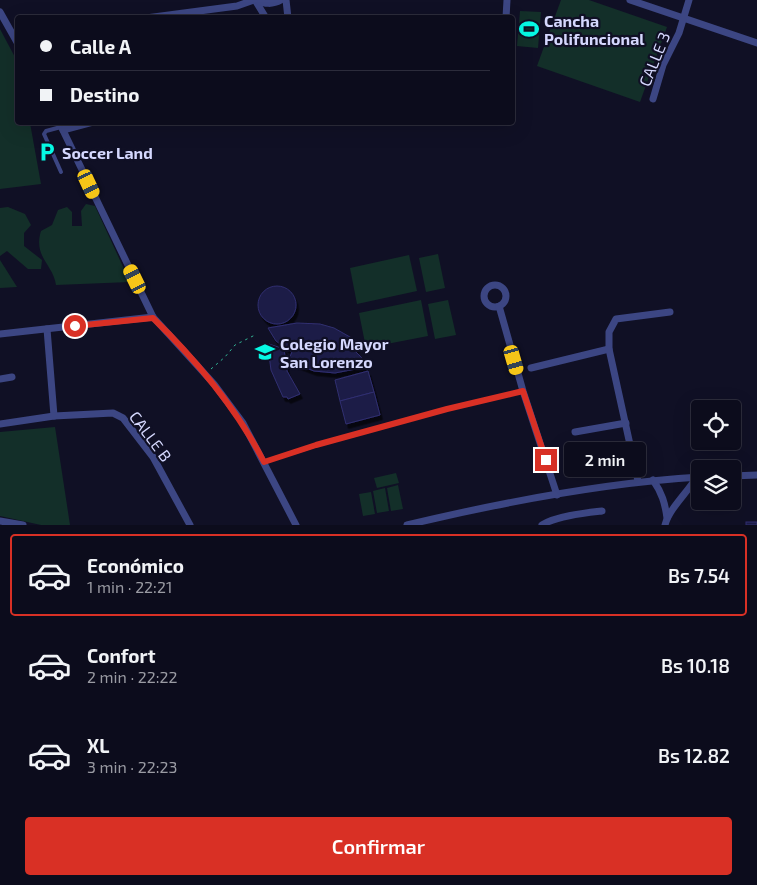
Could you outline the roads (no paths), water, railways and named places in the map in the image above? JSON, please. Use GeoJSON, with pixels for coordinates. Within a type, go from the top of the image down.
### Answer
{"type":"FeatureCollection","features":[{"type":"Feature","properties":{"kind":"street"},"geometry":{"type":"LineString","coordinates":[[255,0],[264,15]]}},
{"type":"Feature","properties":{"kind":"street"},"geometry":{"type":"LineString","coordinates":[[169,15],[237,6],[255,0],[274,4],[281,0]]}},
{"type":"Feature","properties":{"kind":"street"},"geometry":{"type":"LineString","coordinates":[[286,0],[288,15]]}},
{"type":"Feature","properties":{"kind":"street"},"geometry":{"type":"LineString","coordinates":[[506,15],[507,0]]}},
{"type":"Feature","properties":{"kind":"street"},"geometry":{"type":"LineString","coordinates":[[630,0],[757,43]]}},
{"type":"Feature","properties":{"kind":"street","name":"CALLE 3"},"geometry":{"type":"LineString","coordinates":[[653,99],[663,65],[679,33],[689,0]]}},
{"type":"Feature","properties":{"kind":"street"},"geometry":{"type":"LineString","coordinates":[[0,13],[15,39]]}},
{"type":"Feature","properties":{"kind":"street"},"geometry":{"type":"LineString","coordinates":[[61,126],[153,318],[214,384],[249,432],[296,525]]}},
{"type":"Feature","properties":{"kind":"street"},"geometry":{"type":"LineString","coordinates":[[499,306],[523,391],[557,495]]}},
{"type":"Feature","properties":{"kind":"street"},"geometry":{"type":"LineString","coordinates":[[638,482],[609,349],[609,332],[616,319],[670,312]]}},
{"type":"Feature","properties":{"kind":"street"},"geometry":{"type":"LineString","coordinates":[[0,334],[153,318]]}},
{"type":"Feature","properties":{"kind":"street"},"geometry":{"type":"LineString","coordinates":[[46,329],[54,416]]}},
{"type":"Feature","properties":{"kind":"street"},"geometry":{"type":"LineString","coordinates":[[531,368],[609,349]]}},
{"type":"Feature","properties":{"kind":"street"},"geometry":{"type":"LineString","coordinates":[[0,379],[12,378]]}},
{"type":"Feature","properties":{"kind":"street","name":"CALLE B"},"geometry":{"type":"LineString","coordinates":[[0,424],[54,416],[113,413],[123,418],[153,457],[190,525]]}},
{"type":"Feature","properties":{"kind":"street"},"geometry":{"type":"LineString","coordinates":[[575,432],[626,423]]}},
{"type":"Feature","properties":{"kind":"street"},"geometry":{"type":"LineString","coordinates":[[741,476],[757,475]]}},
{"type":"Feature","properties":{"kind":"street"},"geometry":{"type":"LineString","coordinates":[[407,525],[522,500],[653,480],[691,478]]}},
{"type":"Feature","properties":{"kind":"street"},"geometry":{"type":"LineString","coordinates":[[653,480],[666,504],[666,522]]}},
{"type":"Feature","properties":{"kind":"street"},"geometry":{"type":"LineString","coordinates":[[666,522],[691,487]]}},
{"type":"Feature","properties":{"kind":"street"},"geometry":{"type":"LineString","coordinates":[[542,525],[558,519],[602,512]]}},
{"type":"Feature","properties":{"kind":"street"},"geometry":{"type":"LineString","coordinates":[[0,521],[23,525]]}},
{"type":"Feature","properties":{"kind":"lane"},"geometry":{"type":"LineString","coordinates":[[61,126],[46,131],[44,134],[61,172]]}},
{"type":"Feature","properties":{"kind":"lane"},"geometry":{"type":"LineString","coordinates":[[264,462],[316,445],[447,409],[523,391]]}},
{"type":"Feature","properties":{"kind":"place","name":"Cancha Polifuncional"},"geometry":{"type":"Point","coordinates":[529,29]}},
{"type":"Feature","properties":{"kind":"place","name":"Soccer Land"},"geometry":{"type":"Point","coordinates":[47,152]}},
{"type":"Feature","properties":{"kind":"place","name":"Colegio Mayor San Lorenzo"},"geometry":{"type":"Point","coordinates":[265,352]}}]}
